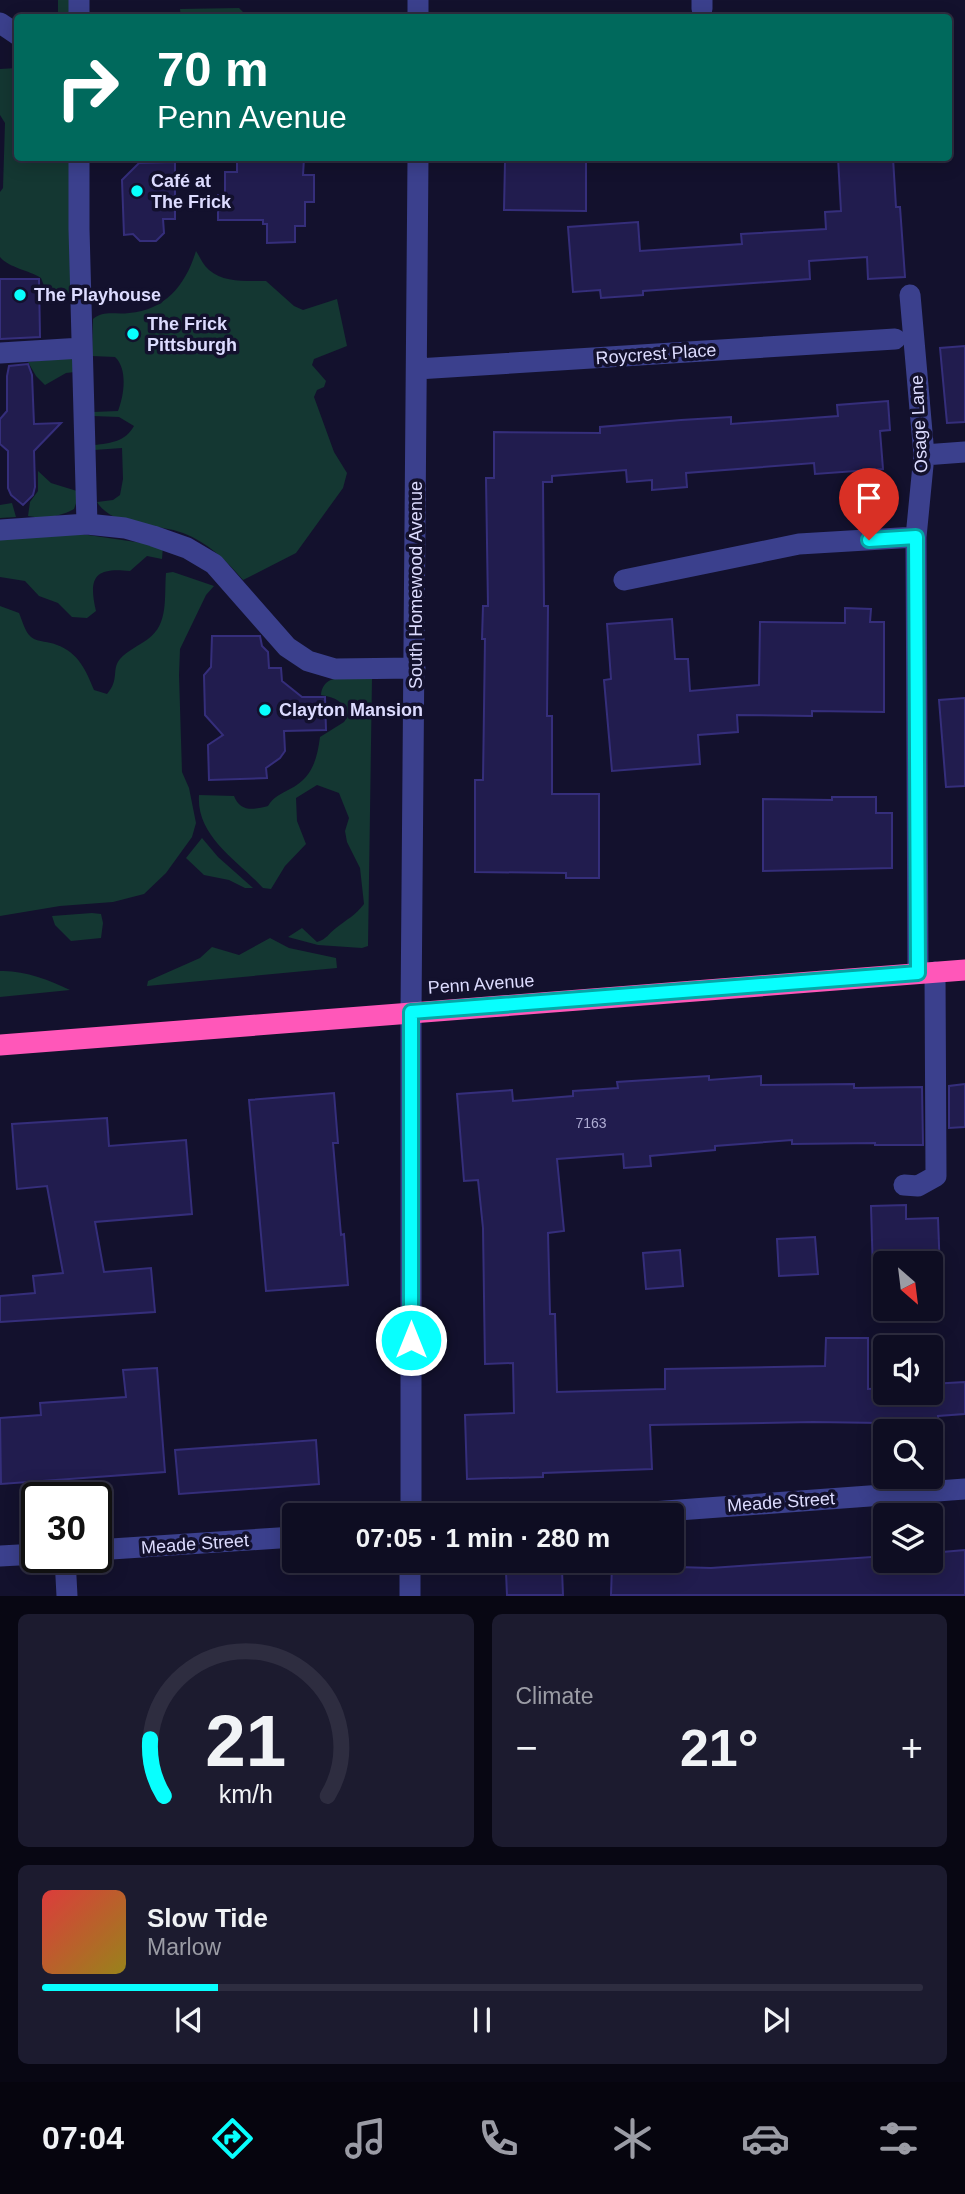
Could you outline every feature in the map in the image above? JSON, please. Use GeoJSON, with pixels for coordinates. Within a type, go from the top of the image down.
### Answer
{"type":"FeatureCollection","features":[{"type":"Feature","properties":{"kind":"highway","name":"Penn Avenue"},"geometry":{"type":"LineString","coordinates":[[0,1045],[965,970]]}},
{"type":"Feature","properties":{"kind":"street"},"geometry":{"type":"LineString","coordinates":[[79,161],[87,524]]}},
{"type":"Feature","properties":{"kind":"street","name":"South Homewood Avenue"},"geometry":{"type":"LineString","coordinates":[[411,1503],[411,1012],[418,161]]}},
{"type":"Feature","properties":{"kind":"street","name":"Osage Lane"},"geometry":{"type":"LineString","coordinates":[[904,1185],[918,1186],[936,1176],[927,973],[916,537],[924,455],[910,295]]}},
{"type":"Feature","properties":{"kind":"street","name":"Roycrest Place"},"geometry":{"type":"LineString","coordinates":[[417,369],[895,339]]}},
{"type":"Feature","properties":{"kind":"street"},"geometry":{"type":"LineString","coordinates":[[0,353],[82,348]]}},
{"type":"Feature","properties":{"kind":"street"},"geometry":{"type":"LineString","coordinates":[[924,455],[965,452]]}},
{"type":"Feature","properties":{"kind":"street"},"geometry":{"type":"LineString","coordinates":[[0,530],[87,524],[125,528],[153,536],[187,548],[214,564],[287,647],[308,661],[335,669],[415,667]]}},
{"type":"Feature","properties":{"kind":"street"},"geometry":{"type":"LineString","coordinates":[[624,580],[799,544],[916,537]]}},
{"type":"Feature","properties":{"kind":"street","name":"Meade Street"},"geometry":{"type":"LineString","coordinates":[[684,1510],[965,1489]]}},
{"type":"Feature","properties":{"kind":"street","name":"Meade Street"},"geometry":{"type":"LineString","coordinates":[[112,1549],[282,1538]]}},
{"type":"Feature","properties":{"kind":"street"},"geometry":{"type":"LineString","coordinates":[[0,1556],[21,1555]]}},
{"type":"Feature","properties":{"kind":"street"},"geometry":{"type":"LineString","coordinates":[[66,1573],[67,1595]]}},
{"type":"Feature","properties":{"kind":"street"},"geometry":{"type":"LineString","coordinates":[[410,1573],[410,1595]]}},
{"type":"Feature","properties":{"kind":"green space"},"geometry":{"type":"Polygon","coordinates":[[[58,0],[69,0],[69,14],[58,14],[58,0]]]}},
{"type":"Feature","properties":{"kind":"green space"},"geometry":{"type":"Polygon","coordinates":[[[239,8],[245,14],[181,14],[180,9],[239,8]]]}},
{"type":"Feature","properties":{"kind":"green space"},"geometry":{"type":"Polygon","coordinates":[[[14,68],[14,161],[72,161],[75,293],[47,293],[41,278],[9,264],[0,257],[0,192],[3,188],[5,123],[0,115],[0,69],[14,68]]]}},
{"type":"Feature","properties":{"kind":"green space"},"geometry":{"type":"Polygon","coordinates":[[[196,251],[205,266],[215,274],[236,280],[266,281],[294,306],[303,310],[337,299],[347,346],[314,359],[312,365],[326,381],[314,397],[334,452],[347,473],[343,488],[296,553],[243,580],[200,541],[172,530],[124,521],[104,510],[97,502],[113,500],[120,495],[123,479],[122,448],[94,450],[94,445],[122,439],[134,426],[119,417],[93,416],[93,412],[118,411],[124,383],[122,368],[115,357],[92,356],[93,319],[106,314],[142,311],[164,301],[187,274],[196,251]]]}},
{"type":"Feature","properties":{"kind":"green space"},"geometry":{"type":"Polygon","coordinates":[[[70,358],[74,361],[75,372],[66,373],[45,385],[28,362],[70,358]]]}},
{"type":"Feature","properties":{"kind":"green space"},"geometry":{"type":"Polygon","coordinates":[[[38,471],[51,483],[80,492],[74,509],[51,517],[28,516],[30,502],[38,491],[38,471]]]}},
{"type":"Feature","properties":{"kind":"green space"},"geometry":{"type":"Polygon","coordinates":[[[12,503],[16,517],[0,518],[0,505],[12,503]]]}},
{"type":"Feature","properties":{"kind":"green space"},"geometry":{"type":"Polygon","coordinates":[[[81,534],[163,546],[162,559],[147,556],[130,571],[102,573],[94,582],[96,611],[87,618],[72,617],[58,603],[39,596],[25,581],[0,577],[0,538],[81,534]]]}},
{"type":"Feature","properties":{"kind":"green space"},"geometry":{"type":"Polygon","coordinates":[[[173,572],[214,586],[206,595],[180,649],[182,772],[189,788],[196,823],[192,837],[166,873],[144,894],[113,902],[60,906],[0,916],[0,606],[19,613],[31,637],[65,648],[85,670],[94,690],[107,694],[113,684],[120,659],[148,639],[159,626],[164,609],[166,573],[173,572]]]}},
{"type":"Feature","properties":{"kind":"green space"},"geometry":{"type":"Polygon","coordinates":[[[348,677],[372,678],[368,946],[362,948],[318,945],[288,937],[302,928],[317,942],[320,941],[364,904],[360,868],[347,842],[345,831],[349,818],[339,793],[317,785],[296,798],[297,821],[306,844],[285,866],[271,889],[263,888],[212,836],[204,823],[199,795],[234,796],[240,805],[248,808],[268,806],[275,798],[304,779],[315,761],[320,737],[344,722],[348,716],[339,701],[321,695],[327,682],[348,677]]]}},
{"type":"Feature","properties":{"kind":"green space"},"geometry":{"type":"Polygon","coordinates":[[[202,838],[218,857],[253,888],[204,875],[186,858],[202,838]]]}},
{"type":"Feature","properties":{"kind":"green space"},"geometry":{"type":"Polygon","coordinates":[[[101,914],[101,938],[71,941],[55,925],[52,916],[101,914]]]}},
{"type":"Feature","properties":{"kind":"green space"},"geometry":{"type":"Polygon","coordinates":[[[270,938],[289,948],[336,958],[337,968],[147,986],[148,981],[200,958],[212,947],[239,955],[270,938]]]}},
{"type":"Feature","properties":{"kind":"green space"},"geometry":{"type":"Polygon","coordinates":[[[0,971],[27,974],[70,990],[0,997],[0,971]]]}},
{"type":"Feature","properties":{"kind":"building"},"geometry":{"type":"Polygon","coordinates":[[[237,161],[304,161],[303,175],[314,175],[314,202],[305,202],[305,226],[295,226],[295,242],[267,243],[267,224],[263,224],[263,220],[218,220],[218,195],[225,195],[225,172],[237,172],[237,161]]]}},
{"type":"Feature","properties":{"kind":"building"},"geometry":{"type":"Polygon","coordinates":[[[838,161],[893,161],[896,207],[900,207],[905,277],[868,279],[867,257],[809,261],[810,279],[643,291],[643,295],[601,298],[600,290],[573,292],[568,227],[638,222],[640,251],[742,244],[741,234],[826,229],[825,212],[841,211],[838,161]]]}},
{"type":"Feature","properties":{"kind":"building"},"geometry":{"type":"Polygon","coordinates":[[[175,162],[175,219],[163,219],[164,233],[156,241],[140,241],[133,234],[124,235],[122,180],[139,163],[175,162]]]}},
{"type":"Feature","properties":{"kind":"building"},"geometry":{"type":"Polygon","coordinates":[[[505,162],[586,162],[586,211],[504,210],[505,162]]]}},
{"type":"Feature","properties":{"kind":"building","name":"The Playhouse"},"geometry":{"type":"Polygon","coordinates":[[[0,279],[39,279],[40,337],[0,339],[0,279]]]}},
{"type":"Feature","properties":{"kind":"building"},"geometry":{"type":"Polygon","coordinates":[[[965,346],[965,422],[947,423],[940,348],[965,346]]]}},
{"type":"Feature","properties":{"kind":"building"},"geometry":{"type":"Polygon","coordinates":[[[28,364],[32,375],[34,424],[61,423],[34,451],[35,487],[33,495],[23,505],[11,495],[8,488],[8,451],[0,444],[0,419],[7,411],[9,366],[28,364]]]}},
{"type":"Feature","properties":{"kind":"building"},"geometry":{"type":"Polygon","coordinates":[[[888,401],[890,430],[880,431],[883,469],[815,474],[814,463],[686,473],[687,487],[652,490],[652,480],[627,482],[626,470],[552,476],[552,482],[543,482],[544,606],[548,606],[547,716],[552,716],[552,794],[599,794],[599,878],[566,878],[566,873],[475,872],[475,780],[483,780],[483,606],[488,606],[486,478],[494,478],[494,432],[600,433],[600,427],[681,420],[731,417],[731,424],[838,416],[837,405],[888,401]]]}},
{"type":"Feature","properties":{"kind":"building"},"geometry":{"type":"Polygon","coordinates":[[[845,608],[871,609],[870,622],[884,622],[884,712],[812,711],[812,716],[737,715],[738,732],[698,735],[700,764],[612,771],[604,680],[611,679],[607,624],[672,619],[675,659],[688,659],[690,691],[759,685],[760,622],[845,623],[845,608]]]}},
{"type":"Feature","properties":{"kind":"building","name":"Clayton Mansion"},"geometry":{"type":"Polygon","coordinates":[[[212,636],[260,636],[262,646],[268,652],[269,668],[281,668],[282,681],[302,697],[325,697],[326,730],[284,731],[285,751],[266,768],[267,778],[209,780],[208,745],[223,735],[205,715],[204,675],[211,667],[212,636]]]}},
{"type":"Feature","properties":{"kind":"building"},"geometry":{"type":"Polygon","coordinates":[[[965,698],[965,786],[946,787],[939,700],[965,698]]]}},
{"type":"Feature","properties":{"kind":"building"},"geometry":{"type":"Polygon","coordinates":[[[832,797],[876,797],[876,813],[892,813],[892,868],[763,871],[763,799],[832,800],[832,797]]]}},
{"type":"Feature","properties":{"kind":"building"},"geometry":{"type":"Polygon","coordinates":[[[709,1076],[709,1080],[761,1076],[761,1085],[854,1084],[854,1088],[922,1087],[923,1145],[792,1144],[792,1140],[715,1146],[715,1150],[650,1156],[651,1166],[624,1168],[623,1154],[557,1159],[564,1231],[548,1233],[550,1314],[555,1314],[557,1392],[665,1389],[665,1369],[825,1366],[826,1338],[868,1338],[868,1389],[873,1389],[873,1405],[943,1405],[943,1383],[965,1382],[965,1414],[938,1416],[938,1419],[873,1419],[873,1423],[650,1425],[652,1469],[543,1473],[543,1477],[467,1479],[465,1415],[514,1413],[513,1363],[485,1364],[483,1228],[478,1180],[464,1181],[457,1094],[512,1090],[513,1101],[573,1096],[573,1091],[618,1088],[617,1082],[709,1076]]]}},
{"type":"Feature","properties":{"kind":"building"},"geometry":{"type":"Polygon","coordinates":[[[965,1084],[965,1127],[949,1128],[949,1086],[965,1084]]]}},
{"type":"Feature","properties":{"kind":"building"},"geometry":{"type":"Polygon","coordinates":[[[334,1093],[338,1143],[333,1143],[348,1285],[266,1291],[249,1100],[334,1093]]]}},
{"type":"Feature","properties":{"kind":"building"},"geometry":{"type":"Polygon","coordinates":[[[107,1118],[109,1146],[186,1140],[192,1214],[95,1222],[104,1272],[151,1268],[155,1312],[0,1322],[0,1296],[35,1293],[33,1276],[63,1273],[47,1186],[17,1189],[12,1124],[107,1118]]]}},
{"type":"Feature","properties":{"kind":"building"},"geometry":{"type":"Polygon","coordinates":[[[906,1205],[906,1219],[938,1218],[939,1251],[873,1251],[873,1274],[871,1206],[906,1205]]]}},
{"type":"Feature","properties":{"kind":"building"},"geometry":{"type":"Polygon","coordinates":[[[815,1237],[818,1274],[779,1276],[777,1239],[815,1237]]]}},
{"type":"Feature","properties":{"kind":"building"},"geometry":{"type":"Polygon","coordinates":[[[680,1250],[683,1286],[646,1289],[643,1253],[680,1250]]]}},
{"type":"Feature","properties":{"kind":"building"},"geometry":{"type":"Polygon","coordinates":[[[157,1368],[165,1472],[1,1484],[0,1418],[41,1415],[40,1403],[126,1397],[123,1370],[157,1368]]]}},
{"type":"Feature","properties":{"kind":"building"},"geometry":{"type":"Polygon","coordinates":[[[316,1440],[319,1484],[179,1494],[175,1450],[316,1440]]]}},
{"type":"Feature","properties":{"kind":"building"},"geometry":{"type":"Polygon","coordinates":[[[965,1550],[965,1595],[611,1595],[612,1573],[684,1573],[684,1567],[711,1568],[873,1557],[873,1573],[943,1573],[943,1552],[965,1550]]]}},
{"type":"Feature","properties":{"kind":"building"},"geometry":{"type":"Polygon","coordinates":[[[506,1573],[562,1573],[563,1595],[507,1595],[506,1573]]]}},
{"type":"Feature","properties":{"kind":"place","name":"Café at The Frick"},"geometry":{"type":"Point","coordinates":[137,191]}},
{"type":"Feature","properties":{"kind":"place","name":"The Playhouse"},"geometry":{"type":"Point","coordinates":[20,295]}},
{"type":"Feature","properties":{"kind":"place","name":"The Frick Pittsburgh"},"geometry":{"type":"Point","coordinates":[133,334]}},
{"type":"Feature","properties":{"kind":"place","name":"Clayton Mansion"},"geometry":{"type":"Point","coordinates":[265,710]}},
{"type":"Feature","properties":{"kind":"route"},"geometry":{"type":"LineString","coordinates":[[411,1340],[411,1012],[918,973],[916,537],[869,540]]}}]}
